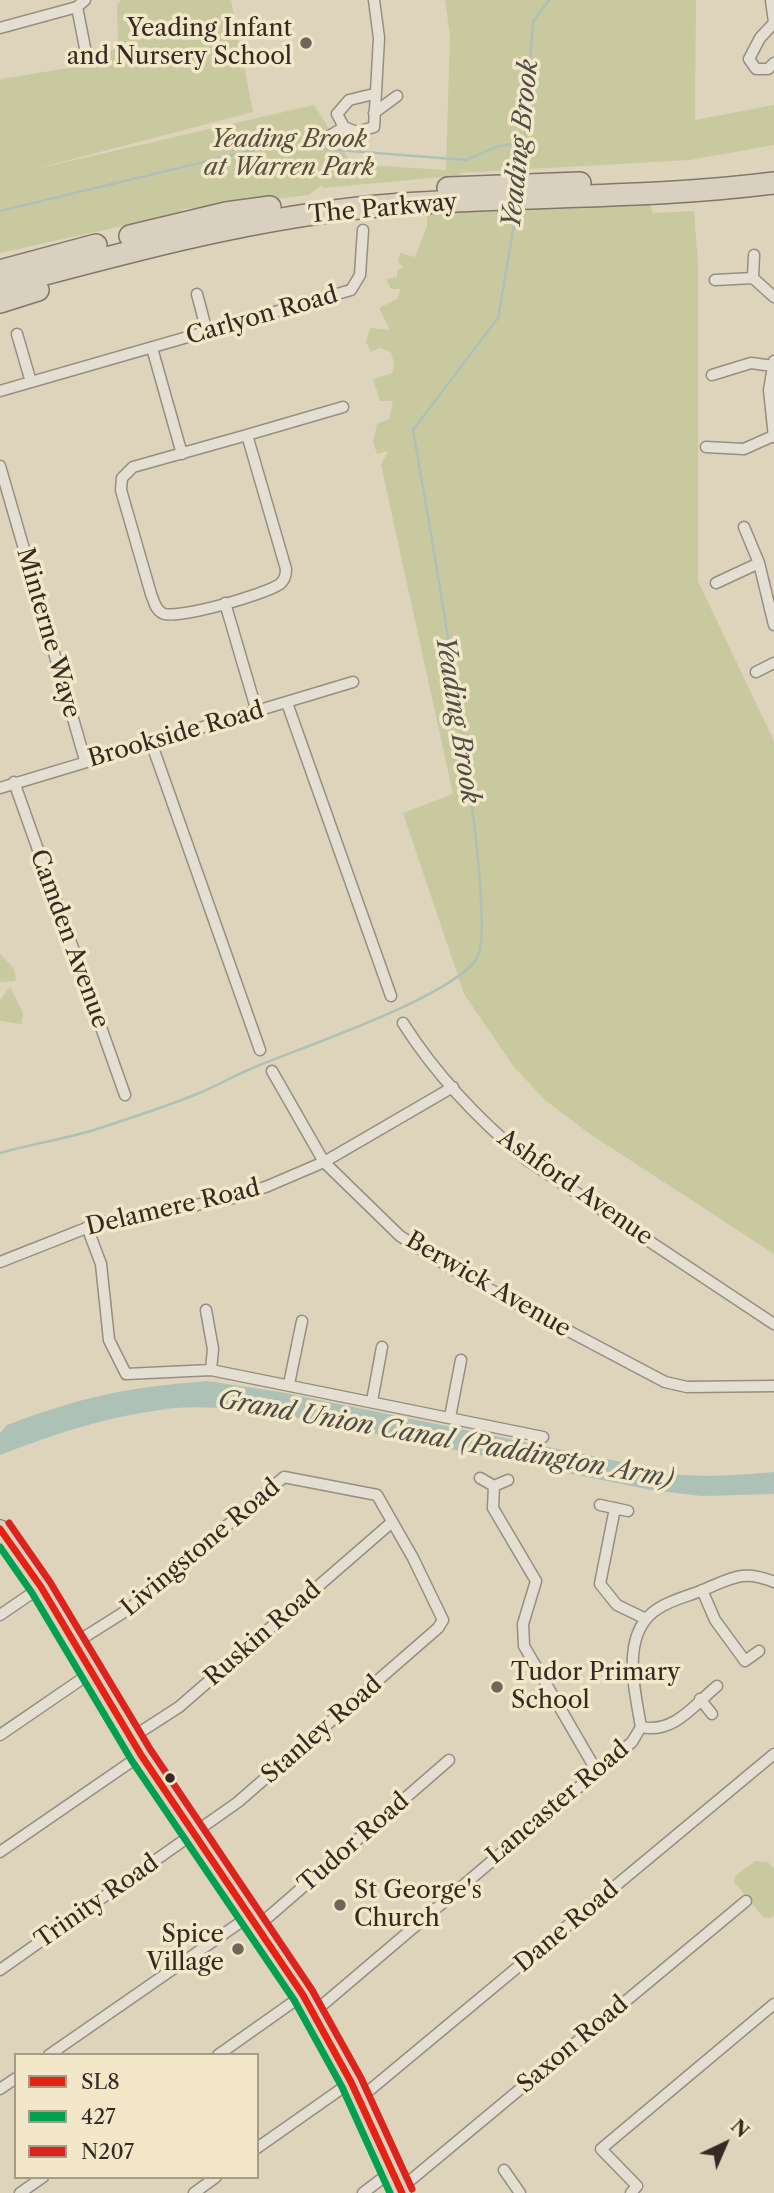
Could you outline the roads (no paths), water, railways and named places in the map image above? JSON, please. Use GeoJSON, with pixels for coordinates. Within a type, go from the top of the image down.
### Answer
{"type":"FeatureCollection","features":[{"type":"Feature","properties":{"kind":"highway","name":"The Parkway"},"geometry":{"type":"LineString","coordinates":[[0,271],[138,241],[377,206],[774,168]]}},
{"type":"Feature","properties":{"kind":"highway","name":"The Parkway"},"geometry":{"type":"LineString","coordinates":[[541,190],[684,192],[774,183]]}},
{"type":"Feature","properties":{"kind":"highway","name":"The Parkway"},"geometry":{"type":"LineString","coordinates":[[0,286],[138,241]]}},
{"type":"Feature","properties":{"kind":"highway"},"geometry":{"type":"LineString","coordinates":[[0,257],[138,241]]}},
{"type":"Feature","properties":{"kind":"highway"},"geometry":{"type":"LineString","coordinates":[[0,302],[95,269],[138,241]]}},
{"type":"Feature","properties":{"kind":"main road"},"geometry":{"type":"LineString","coordinates":[[0,1529],[41,1587],[141,1755],[303,1995],[351,2082],[401,2191]]}},
{"type":"Feature","properties":{"kind":"street"},"geometry":{"type":"LineString","coordinates":[[374,0],[379,38],[374,127],[357,132],[344,127],[337,114],[349,100],[374,94]]}},
{"type":"Feature","properties":{"kind":"street"},"geometry":{"type":"LineString","coordinates":[[771,0],[774,22],[760,38],[749,59],[756,69],[768,69],[774,63]]}},
{"type":"Feature","properties":{"kind":"street"},"geometry":{"type":"LineString","coordinates":[[0,28],[81,4],[86,53]]}},
{"type":"Feature","properties":{"kind":"street"},"geometry":{"type":"LineString","coordinates":[[374,113],[397,96]]}},
{"type":"Feature","properties":{"kind":"street"},"geometry":{"type":"LineString","coordinates":[[323,140],[344,127]]}},
{"type":"Feature","properties":{"kind":"street","name":"Carlyon Road"},"geometry":{"type":"LineString","coordinates":[[152,348],[351,290],[360,275],[363,230]]}},
{"type":"Feature","properties":{"kind":"street"},"geometry":{"type":"LineString","coordinates":[[753,278],[754,255]]}},
{"type":"Feature","properties":{"kind":"street"},"geometry":{"type":"LineString","coordinates":[[715,280],[753,278],[774,297]]}},
{"type":"Feature","properties":{"kind":"street"},"geometry":{"type":"LineString","coordinates":[[197,294],[207,332]]}},
{"type":"Feature","properties":{"kind":"street"},"geometry":{"type":"LineString","coordinates":[[17,334],[30,382]]}},
{"type":"Feature","properties":{"kind":"street"},"geometry":{"type":"LineString","coordinates":[[0,391],[152,348],[182,454]]}},
{"type":"Feature","properties":{"kind":"street"},"geometry":{"type":"LineString","coordinates":[[706,447],[744,449],[773,436],[769,390],[773,363],[751,363],[712,375]]}},
{"type":"Feature","properties":{"kind":"street"},"geometry":{"type":"LineString","coordinates":[[247,435],[286,573],[278,584],[225,603],[176,616],[159,611],[122,496],[121,481],[130,469],[343,407]]}},
{"type":"Feature","properties":{"kind":"street","name":"Minterne Waye"},"geometry":{"type":"LineString","coordinates":[[0,466],[85,761]]}},
{"type":"Feature","properties":{"kind":"street"},"geometry":{"type":"LineString","coordinates":[[744,527],[760,563],[774,625]]}},
{"type":"Feature","properties":{"kind":"street"},"geometry":{"type":"LineString","coordinates":[[716,583],[760,563]]}},
{"type":"Feature","properties":{"kind":"street"},"geometry":{"type":"LineString","coordinates":[[225,603],[257,712]]}},
{"type":"Feature","properties":{"kind":"street"},"geometry":{"type":"LineString","coordinates":[[756,672],[774,663]]}},
{"type":"Feature","properties":{"kind":"street","name":"Brookside Road"},"geometry":{"type":"LineString","coordinates":[[0,788],[353,682]]}},
{"type":"Feature","properties":{"kind":"street"},"geometry":{"type":"LineString","coordinates":[[287,703],[390,996]]}},
{"type":"Feature","properties":{"kind":"street"},"geometry":{"type":"LineString","coordinates":[[150,742],[260,1050]]}},
{"type":"Feature","properties":{"kind":"street","name":"Camden Avenue"},"geometry":{"type":"LineString","coordinates":[[14,782],[125,1095]]}},
{"type":"Feature","properties":{"kind":"street","name":"Ashford Avenue"},"geometry":{"type":"LineString","coordinates":[[403,1023],[426,1057],[453,1087],[495,1132],[527,1160],[774,1324]]}},
{"type":"Feature","properties":{"kind":"street","name":"Berwick Avenue"},"geometry":{"type":"LineString","coordinates":[[272,1071],[324,1162],[357,1197],[418,1250],[665,1382],[687,1387],[774,1387]]}},
{"type":"Feature","properties":{"kind":"street","name":"Delamere Road"},"geometry":{"type":"LineString","coordinates":[[0,1262],[86,1227],[233,1198],[324,1162],[453,1087]]}},
{"type":"Feature","properties":{"kind":"street"},"geometry":{"type":"LineString","coordinates":[[86,1227],[101,1265],[109,1340],[124,1373],[133,1376],[211,1370],[543,1437]]}},
{"type":"Feature","properties":{"kind":"street"},"geometry":{"type":"LineString","coordinates":[[205,1310],[213,1349],[211,1370]]}},
{"type":"Feature","properties":{"kind":"street"},"geometry":{"type":"LineString","coordinates":[[289,1384],[302,1321]]}},
{"type":"Feature","properties":{"kind":"street"},"geometry":{"type":"LineString","coordinates":[[372,1401],[382,1347]]}},
{"type":"Feature","properties":{"kind":"street"},"geometry":{"type":"LineString","coordinates":[[450,1417],[461,1360]]}},
{"type":"Feature","properties":{"kind":"street","name":"Livingstone Road"},"geometry":{"type":"LineString","coordinates":[[75,1643],[129,1609],[280,1478],[286,1476],[373,1493],[382,1501],[391,1523]]}},
{"type":"Feature","properties":{"kind":"street"},"geometry":{"type":"LineString","coordinates":[[480,1478],[494,1486]]}},
{"type":"Feature","properties":{"kind":"street"},"geometry":{"type":"LineString","coordinates":[[494,1486],[508,1480]]}},
{"type":"Feature","properties":{"kind":"street"},"geometry":{"type":"LineString","coordinates":[[494,1486],[492,1499],[497,1515],[535,1577],[535,1592],[523,1624],[524,1646],[596,1770]]}},
{"type":"Feature","properties":{"kind":"street"},"geometry":{"type":"LineString","coordinates":[[600,1505],[628,1511]]}},
{"type":"Feature","properties":{"kind":"street"},"geometry":{"type":"LineString","coordinates":[[615,1508],[600,1584],[617,1605],[646,1619],[659,1608],[737,1574],[756,1575],[774,1582]]}},
{"type":"Feature","properties":{"kind":"street","name":"Stanley Road"},"geometry":{"type":"LineString","coordinates":[[195,1834],[254,1788],[438,1628],[443,1620],[413,1558],[391,1523]]}},
{"type":"Feature","properties":{"kind":"street","name":"Ruskin Road"},"geometry":{"type":"LineString","coordinates":[[131,1738],[179,1707],[391,1523]]}},
{"type":"Feature","properties":{"kind":"street"},"geometry":{"type":"LineString","coordinates":[[0,1615],[41,1587]]}},
{"type":"Feature","properties":{"kind":"street"},"geometry":{"type":"LineString","coordinates":[[702,1590],[715,1620],[741,1665],[759,1651]]}},
{"type":"Feature","properties":{"kind":"street","name":"Lancaster Road"},"geometry":{"type":"LineString","coordinates":[[313,2013],[596,1770],[620,1755],[641,1727],[632,1658],[646,1619]]}},
{"type":"Feature","properties":{"kind":"street"},"geometry":{"type":"LineString","coordinates":[[0,1735],[92,1672]]}},
{"type":"Feature","properties":{"kind":"street"},"geometry":{"type":"LineString","coordinates":[[641,1727],[655,1730],[673,1725],[717,1686]]}},
{"type":"Feature","properties":{"kind":"street"},"geometry":{"type":"LineString","coordinates":[[700,1699],[712,1714]]}},
{"type":"Feature","properties":{"kind":"street","name":"Dane Road"},"geometry":{"type":"LineString","coordinates":[[359,2099],[774,1754]]}},
{"type":"Feature","properties":{"kind":"street"},"geometry":{"type":"LineString","coordinates":[[0,1852],[141,1755]]}},
{"type":"Feature","properties":{"kind":"street","name":"Tudor Road"},"geometry":{"type":"LineString","coordinates":[[52,2053],[254,1920],[449,1760]]}},
{"type":"Feature","properties":{"kind":"street","name":"Trinity Road"},"geometry":{"type":"LineString","coordinates":[[0,1970],[195,1834]]}},
{"type":"Feature","properties":{"kind":"street","name":"Saxon Road"},"geometry":{"type":"LineString","coordinates":[[401,2191],[746,1901]]}},
{"type":"Feature","properties":{"kind":"street"},"geometry":{"type":"LineString","coordinates":[[221,2053],[303,1995]]}},
{"type":"Feature","properties":{"kind":"street"},"geometry":{"type":"LineString","coordinates":[[631,2193],[637,2186],[601,2149],[774,2004]]}},
{"type":"Feature","properties":{"kind":"street"},"geometry":{"type":"LineString","coordinates":[[259,2147],[351,2082]]}},
{"type":"Feature","properties":{"kind":"street"},"geometry":{"type":"LineString","coordinates":[[504,2170],[520,2193]]}},
{"type":"Feature","properties":{"kind":"street"},"geometry":{"type":"LineString","coordinates":[[363,2193],[392,2171]]}},
{"type":"Feature","properties":{"kind":"street"},"geometry":{"type":"LineString","coordinates":[[20,2193],[40,2179]]}},
{"type":"Feature","properties":{"kind":"street"},"geometry":{"type":"LineString","coordinates":[[194,2193],[213,2179]]}},
{"type":"Feature","properties":{"kind":"water","name":"Grand Union Canal (Paddington Arm)"},"geometry":{"type":"Polygon","coordinates":[[[207,1381],[280,1392],[622,1462],[658,1472],[717,1476],[774,1472],[774,1494],[701,1496],[651,1490],[264,1411],[215,1408],[178,1408],[124,1416],[61,1433],[0,1455],[0,1433],[7,1425],[34,1415],[105,1395],[153,1386],[207,1381]]]}},
{"type":"Feature","properties":{"kind":"waterway","name":"Yeading Brook"},"geometry":{"type":"LineString","coordinates":[[522,177],[533,22],[549,0]]}},
{"type":"Feature","properties":{"kind":"waterway"},"geometry":{"type":"LineString","coordinates":[[0,211],[274,145],[466,160],[496,147],[525,141]]}},
{"type":"Feature","properties":{"kind":"waterway","name":"Yeading Brook"},"geometry":{"type":"LineString","coordinates":[[0,1153],[97,1129],[197,1094],[248,1070],[409,1004],[439,989],[462,973],[477,958],[482,927],[479,869],[470,793],[445,618],[413,430],[498,318],[517,208]]}},
{"type":"Feature","properties":{"kind":"place","name":"Yeading Infant and Nursery School"},"geometry":{"type":"Point","coordinates":[306,43]}},
{"type":"Feature","properties":{"kind":"place","name":"Tudor Primary School"},"geometry":{"type":"Point","coordinates":[497,1687]}},
{"type":"Feature","properties":{"kind":"place","name":"St George's Church"},"geometry":{"type":"Point","coordinates":[340,1905]}},
{"type":"Feature","properties":{"kind":"place","name":"Spice Village"},"geometry":{"type":"Point","coordinates":[238,1949]}},
{"type":"Feature","properties":{"kind":"park label","name":"Yeading Brook at Warren Park"},"geometry":{"type":"Point","coordinates":[289,154]}}]}
